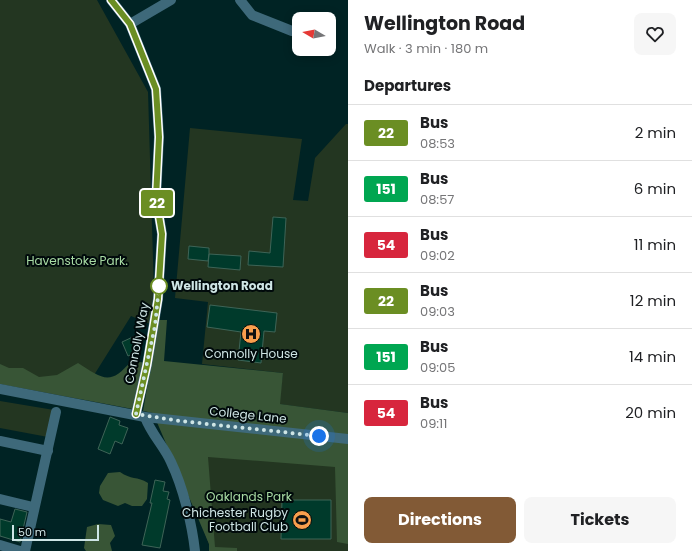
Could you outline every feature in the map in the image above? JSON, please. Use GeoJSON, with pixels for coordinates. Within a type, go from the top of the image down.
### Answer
{"type":"FeatureCollection","features":[{"type":"Feature","properties":{"kind":"street","name":"Connolly Way"},"geometry":{"type":"LineString","coordinates":[[111,0],[130,24],[156,89],[159,137],[156,198],[162,234],[155,326],[140,416]]}},
{"type":"Feature","properties":{"kind":"street"},"geometry":{"type":"LineString","coordinates":[[130,24],[171,0]]}},
{"type":"Feature","properties":{"kind":"street"},"geometry":{"type":"LineString","coordinates":[[240,0],[252,16],[292,31]]}},
{"type":"Feature","properties":{"kind":"street","name":"College Lane"},"geometry":{"type":"LineString","coordinates":[[0,389],[140,416],[348,439]]}},
{"type":"Feature","properties":{"kind":"street"},"geometry":{"type":"LineString","coordinates":[[25,551],[33,507],[48,451],[56,412]]}},
{"type":"Feature","properties":{"kind":"street"},"geometry":{"type":"LineString","coordinates":[[140,416],[148,424],[171,462],[182,495],[195,551]]}},
{"type":"Feature","properties":{"kind":"street"},"geometry":{"type":"LineString","coordinates":[[0,441],[48,451]]}},
{"type":"Feature","properties":{"kind":"street"},"geometry":{"type":"LineString","coordinates":[[0,499],[33,507]]}},
{"type":"Feature","properties":{"kind":"street"},"geometry":{"type":"LineString","coordinates":[[0,545],[20,551]]}},
{"type":"Feature","properties":{"kind":"green space","name":"Havenstoke Park."},"geometry":{"type":"Polygon","coordinates":[[[0,0],[97,0],[148,92],[155,326],[131,316],[79,399],[0,384],[0,0]]]}},
{"type":"Feature","properties":{"kind":"green space"},"geometry":{"type":"Polygon","coordinates":[[[346,124],[348,124],[348,413],[279,404],[283,373],[202,364],[208,302],[175,298],[190,128],[302,139],[293,200],[308,201],[315,158],[346,124]]]}},
{"type":"Feature","properties":{"kind":"green space"},"geometry":{"type":"Polygon","coordinates":[[[159,320],[167,320],[164,361],[283,373],[280,404],[348,413],[348,544],[337,542],[335,467],[208,457],[215,547],[237,548],[237,551],[209,551],[209,544],[153,413],[143,411],[159,320]]]}},
{"type":"Feature","properties":{"kind":"green space"},"geometry":{"type":"Polygon","coordinates":[[[131,361],[148,363],[138,410],[0,384],[0,364],[9,368],[23,368],[39,377],[57,375],[78,363],[100,376],[111,377],[124,369],[131,361]]]}},
{"type":"Feature","properties":{"kind":"green space"},"geometry":{"type":"Polygon","coordinates":[[[0,401],[54,410],[48,437],[0,428],[0,401]]]}},
{"type":"Feature","properties":{"kind":"green space","name":"Oaklands Park"},"geometry":{"type":"Polygon","coordinates":[[[166,433],[348,453],[348,551],[209,551],[209,544],[166,433]]]}},
{"type":"Feature","properties":{"kind":"green space"},"geometry":{"type":"Polygon","coordinates":[[[120,472],[148,483],[147,499],[142,506],[132,506],[125,503],[118,506],[103,500],[99,493],[100,486],[108,473],[120,472]]]}},
{"type":"Feature","properties":{"kind":"green space"},"geometry":{"type":"Polygon","coordinates":[[[98,524],[111,525],[115,536],[110,543],[112,551],[86,551],[84,548],[87,527],[98,524]]]}},
{"type":"Feature","properties":{"kind":"building"},"geometry":{"type":"Polygon","coordinates":[[[273,217],[286,218],[283,267],[248,265],[249,251],[270,253],[273,217]]]}},
{"type":"Feature","properties":{"kind":"building"},"geometry":{"type":"Polygon","coordinates":[[[189,246],[209,248],[208,261],[188,259],[189,246]]]}},
{"type":"Feature","properties":{"kind":"building"},"geometry":{"type":"Polygon","coordinates":[[[209,254],[241,256],[240,270],[208,267],[209,254]]]}},
{"type":"Feature","properties":{"kind":"building"},"geometry":{"type":"Polygon","coordinates":[[[210,305],[277,313],[275,332],[264,331],[261,363],[238,360],[241,332],[207,327],[210,305]]]}},
{"type":"Feature","properties":{"kind":"building"},"geometry":{"type":"Polygon","coordinates":[[[135,336],[141,350],[128,356],[122,342],[135,336]]]}},
{"type":"Feature","properties":{"kind":"building"},"geometry":{"type":"Polygon","coordinates":[[[110,417],[120,421],[119,425],[128,428],[122,444],[115,441],[110,454],[98,449],[110,417]]]}},
{"type":"Feature","properties":{"kind":"building"},"geometry":{"type":"Polygon","coordinates":[[[155,480],[165,482],[163,491],[169,492],[167,499],[170,500],[160,548],[142,545],[152,503],[150,503],[155,480]]]}},
{"type":"Feature","properties":{"kind":"building"},"geometry":{"type":"Polygon","coordinates":[[[282,500],[331,500],[331,539],[281,539],[282,500]]]}},
{"type":"Feature","properties":{"kind":"building"},"geometry":{"type":"Polygon","coordinates":[[[15,509],[27,512],[20,542],[0,536],[0,519],[11,522],[15,509]]]}},
{"type":"Feature","properties":{"kind":"bus line","name":"22"},"geometry":{"type":"LineString","coordinates":[[111,0],[130,24],[156,89],[159,137],[156,198],[162,234],[158,299],[155,326],[136,414]]}},
{"type":"Feature","properties":{"kind":"place","name":"Wellington Road"},"geometry":{"type":"Point","coordinates":[159,286]}},
{"type":"Feature","properties":{"kind":"place","name":"Connolly House"},"geometry":{"type":"Point","coordinates":[251,334]}},
{"type":"Feature","properties":{"kind":"place","name":"Chichester Rugby Football Club"},"geometry":{"type":"Point","coordinates":[302,520]}},
{"type":"Feature","properties":{"kind":"route"},"geometry":{"type":"LineString","coordinates":[[159,286],[155,326],[136,414],[145,417],[319,436]]}}]}
